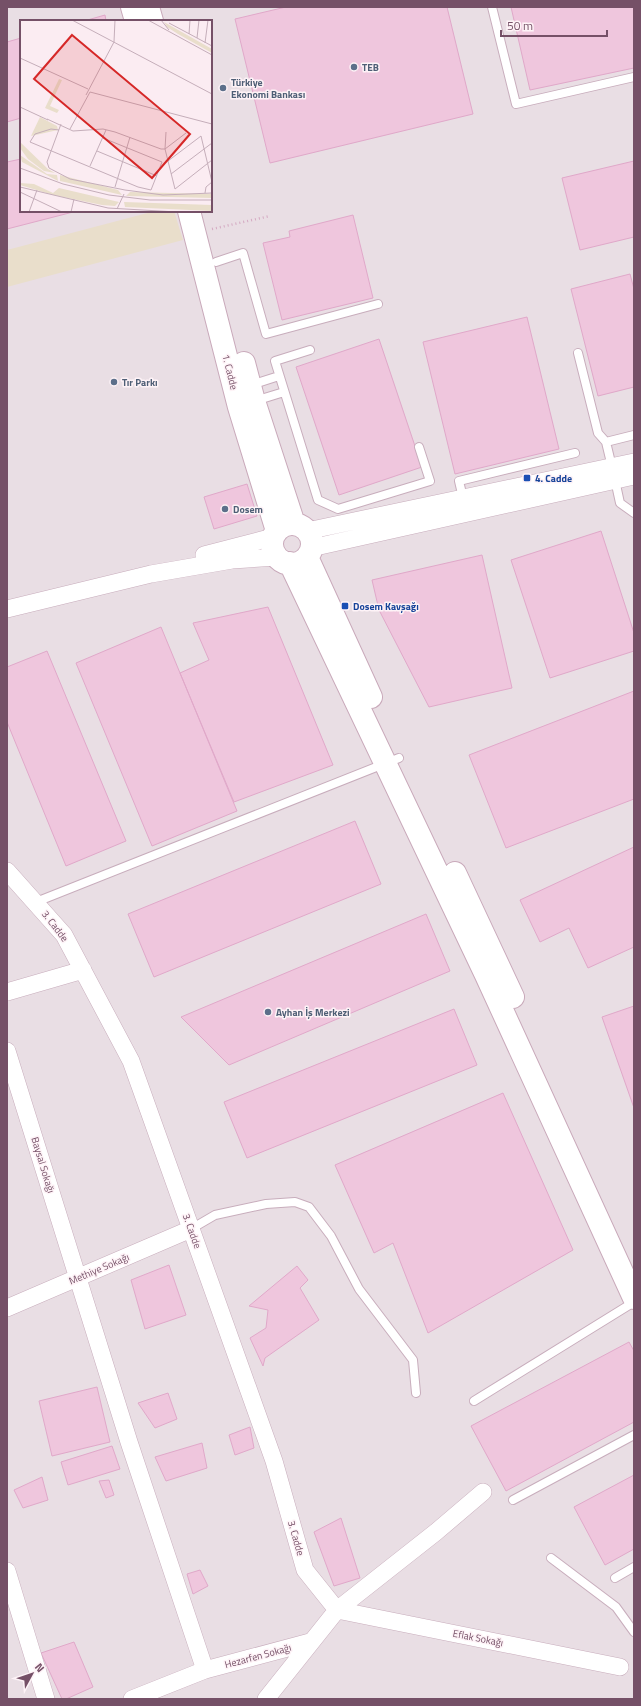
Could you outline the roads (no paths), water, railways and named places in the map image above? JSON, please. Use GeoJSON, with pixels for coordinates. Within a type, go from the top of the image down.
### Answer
{"type":"FeatureCollection","features":[{"type":"Feature","properties":{"kind":"street"},"geometry":{"type":"LineString","coordinates":[[132,7],[136,20]]}},
{"type":"Feature","properties":{"kind":"street"},"geometry":{"type":"LineString","coordinates":[[148,7],[152,20]]}},
{"type":"Feature","properties":{"kind":"street","name":"1. Cadde"},"geometry":{"type":"LineString","coordinates":[[189,212],[210,263],[244,395],[292,544],[393,760]]}},
{"type":"Feature","properties":{"kind":"street","name":"1. Cadde"},"geometry":{"type":"LineString","coordinates":[[205,220],[210,263]]}},
{"type":"Feature","properties":{"kind":"street"},"geometry":{"type":"LineString","coordinates":[[7,609],[151,574],[199,557],[292,544],[613,473],[634,462]]}},
{"type":"Feature","properties":{"kind":"street"},"geometry":{"type":"LineString","coordinates":[[613,473],[634,476]]}},
{"type":"Feature","properties":{"kind":"street"},"geometry":{"type":"LineString","coordinates":[[393,760],[473,911],[634,1262]]}},
{"type":"Feature","properties":{"kind":"street"},"geometry":{"type":"LineString","coordinates":[[393,760],[634,1298]]}},
{"type":"Feature","properties":{"kind":"street","name":"3. Cadde"},"geometry":{"type":"LineString","coordinates":[[7,871],[64,935],[131,1060],[274,1461],[305,1570],[337,1610]]}},
{"type":"Feature","properties":{"kind":"street"},"geometry":{"type":"LineString","coordinates":[[7,992],[83,970]]}},
{"type":"Feature","properties":{"kind":"street","name":"Baysal Sokağı"},"geometry":{"type":"LineString","coordinates":[[7,1051],[129,1442],[205,1670]]}},
{"type":"Feature","properties":{"kind":"street","name":"Methiye Sokağı"},"geometry":{"type":"LineString","coordinates":[[7,1308],[79,1279],[191,1229]]}},
{"type":"Feature","properties":{"kind":"street"},"geometry":{"type":"LineString","coordinates":[[266,1699],[337,1610],[436,1532],[483,1492]]}},
{"type":"Feature","properties":{"kind":"street"},"geometry":{"type":"LineString","coordinates":[[7,1571],[46,1699]]}},
{"type":"Feature","properties":{"kind":"street","name":"Eflak Sokağı"},"geometry":{"type":"LineString","coordinates":[[337,1610],[620,1667]]}},
{"type":"Feature","properties":{"kind":"street","name":"Hezarfen Sokağı"},"geometry":{"type":"LineString","coordinates":[[132,1699],[205,1670],[310,1642]]}},
{"type":"Feature","properties":{"kind":"lane"},"geometry":{"type":"LineString","coordinates":[[492,7],[516,104],[634,77]]}},
{"type":"Feature","properties":{"kind":"lane"},"geometry":{"type":"LineString","coordinates":[[210,263],[243,253],[266,334],[378,304]]}},
{"type":"Feature","properties":{"kind":"lane"},"geometry":{"type":"LineString","coordinates":[[310,350],[275,361],[318,500],[338,510],[430,481],[419,447]]}},
{"type":"Feature","properties":{"kind":"lane"},"geometry":{"type":"LineString","coordinates":[[578,354],[598,433],[606,442],[620,503],[634,513]]}},
{"type":"Feature","properties":{"kind":"lane"},"geometry":{"type":"LineString","coordinates":[[244,395],[279,376]]}},
{"type":"Feature","properties":{"kind":"lane"},"geometry":{"type":"LineString","coordinates":[[244,395],[284,392]]}},
{"type":"Feature","properties":{"kind":"lane"},"geometry":{"type":"LineString","coordinates":[[606,442],[634,435]]}},
{"type":"Feature","properties":{"kind":"lane"},"geometry":{"type":"LineString","coordinates":[[464,506],[459,480],[575,453]]}},
{"type":"Feature","properties":{"kind":"lane"},"geometry":{"type":"LineString","coordinates":[[36,902],[393,760]]}},
{"type":"Feature","properties":{"kind":"lane"},"geometry":{"type":"LineString","coordinates":[[191,1229],[215,1215],[266,1204],[295,1202],[309,1208],[331,1236],[359,1289],[413,1360],[416,1393]]}},
{"type":"Feature","properties":{"kind":"lane"},"geometry":{"type":"LineString","coordinates":[[474,1402],[634,1302]]}},
{"type":"Feature","properties":{"kind":"lane"},"geometry":{"type":"LineString","coordinates":[[513,1500],[634,1435]]}},
{"type":"Feature","properties":{"kind":"lane"},"geometry":{"type":"LineString","coordinates":[[551,1558],[616,1607],[634,1632]]}},
{"type":"Feature","properties":{"kind":"lane"},"geometry":{"type":"LineString","coordinates":[[615,1578],[634,1567]]}},
{"type":"Feature","properties":{"kind":"place","name":"TEB"},"geometry":{"type":"Point","coordinates":[354,67]}},
{"type":"Feature","properties":{"kind":"place","name":"Türkiye Ekonomi Bankası"},"geometry":{"type":"Point","coordinates":[223,88]}},
{"type":"Feature","properties":{"kind":"place","name":"Tır Parkı"},"geometry":{"type":"Point","coordinates":[114,382]}},
{"type":"Feature","properties":{"kind":"place","name":"4. Cadde"},"geometry":{"type":"Point","coordinates":[527,478]}},
{"type":"Feature","properties":{"kind":"place","name":"Dosem"},"geometry":{"type":"Point","coordinates":[225,509]}},
{"type":"Feature","properties":{"kind":"place","name":"Dosem Kavşağı"},"geometry":{"type":"Point","coordinates":[345,606]}},
{"type":"Feature","properties":{"kind":"place","name":"Ayhan İş Merkezi"},"geometry":{"type":"Point","coordinates":[268,1012]}}]}
